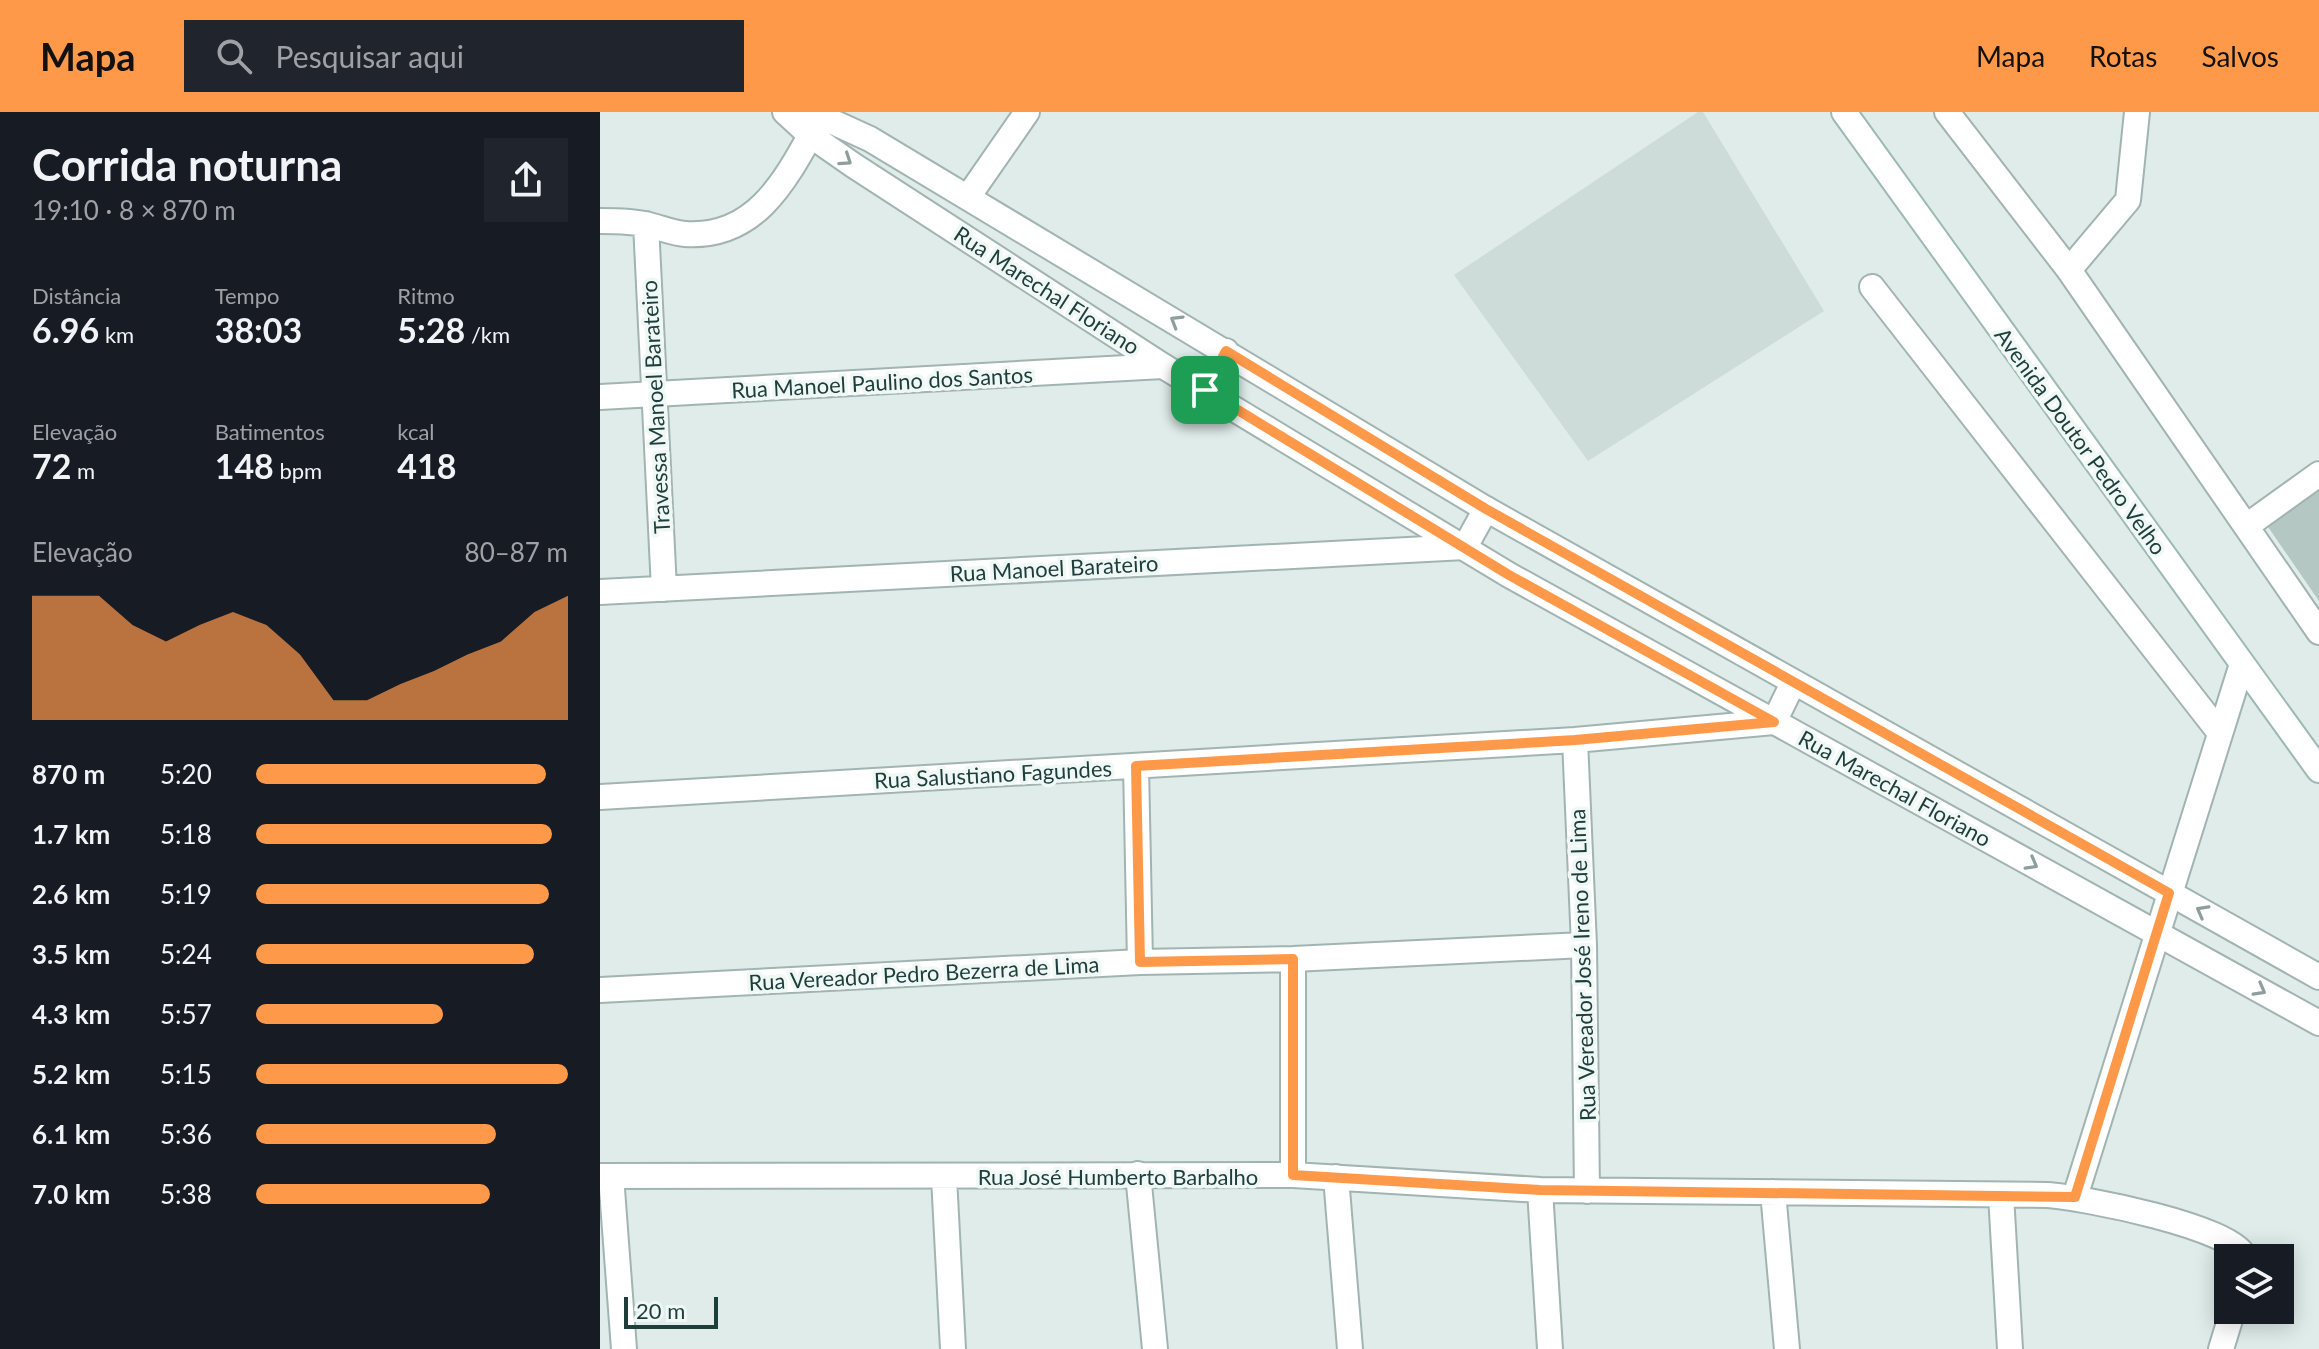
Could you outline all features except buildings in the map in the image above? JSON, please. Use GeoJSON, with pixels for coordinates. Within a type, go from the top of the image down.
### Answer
{"type":"FeatureCollection","features":[{"type":"Feature","properties":{"kind":"street","name":"Rua Marechal Floriano"},"geometry":{"type":"LineString","coordinates":[[785,112],[870,139],[1486,509],[2319,977]]}},
{"type":"Feature","properties":{"kind":"street"},"geometry":{"type":"LineString","coordinates":[[968,197],[1027,112]]}},
{"type":"Feature","properties":{"kind":"street","name":"Avenida Doutor Pedro Velho"},"geometry":{"type":"LineString","coordinates":[[1844,112],[2319,770]]}},
{"type":"Feature","properties":{"kind":"street"},"geometry":{"type":"LineString","coordinates":[[1947,112],[2069,270],[2319,632]]}},
{"type":"Feature","properties":{"kind":"street"},"geometry":{"type":"LineString","coordinates":[[2069,270],[2128,200],[2137,112]]}},
{"type":"Feature","properties":{"kind":"street","name":"Rua Marechal Floriano"},"geometry":{"type":"LineString","coordinates":[[814,121],[1163,366],[1465,547],[1774,722],[2319,1023]]}},
{"type":"Feature","properties":{"kind":"street"},"geometry":{"type":"LineString","coordinates":[[600,221],[636,223],[681,234],[703,234],[740,226],[766,200],[814,121]]}},
{"type":"Feature","properties":{"kind":"street"},"geometry":{"type":"LineString","coordinates":[[600,203],[636,223]]}},
{"type":"Feature","properties":{"kind":"street","name":"Travessa Manoel Barateiro"},"geometry":{"type":"LineString","coordinates":[[636,223],[655,395],[664,589]]}},
{"type":"Feature","properties":{"kind":"street"},"geometry":{"type":"LineString","coordinates":[[1872,287],[2220,733]]}},
{"type":"Feature","properties":{"kind":"street"},"geometry":{"type":"LineString","coordinates":[[1205,390],[1226,351]]}},
{"type":"Feature","properties":{"kind":"street","name":"Rua Manoel Paulino dos Santos"},"geometry":{"type":"LineString","coordinates":[[600,397],[1163,366]]}},
{"type":"Feature","properties":{"kind":"street"},"geometry":{"type":"LineString","coordinates":[[2248,525],[2319,474]]}},
{"type":"Feature","properties":{"kind":"street"},"geometry":{"type":"LineString","coordinates":[[1465,547],[1486,509]]}},
{"type":"Feature","properties":{"kind":"street","name":"Rua Manoel Barateiro"},"geometry":{"type":"LineString","coordinates":[[600,592],[1465,547]]}},
{"type":"Feature","properties":{"kind":"street"},"geometry":{"type":"LineString","coordinates":[[2075,1197],[2242,664]]}},
{"type":"Feature","properties":{"kind":"street"},"geometry":{"type":"LineString","coordinates":[[1774,722],[1793,683]]}},
{"type":"Feature","properties":{"kind":"street","name":"Rua Salustiano Fagundes"},"geometry":{"type":"LineString","coordinates":[[600,797],[1575,740],[1774,722]]}},
{"type":"Feature","properties":{"kind":"street","name":"Rua Vereador José Ireno de Lima"},"geometry":{"type":"LineString","coordinates":[[1575,740],[1584,945],[1587,1191]]}},
{"type":"Feature","properties":{"kind":"street"},"geometry":{"type":"LineString","coordinates":[[1136,766],[1140,962]]}},
{"type":"Feature","properties":{"kind":"street","name":"Rua Vereador Pedro Bezerra de Lima"},"geometry":{"type":"LineString","coordinates":[[600,990],[1140,962],[1293,959],[1584,945]]}},
{"type":"Feature","properties":{"kind":"street"},"geometry":{"type":"LineString","coordinates":[[1293,959],[1293,1175]]}},
{"type":"Feature","properties":{"kind":"street"},"geometry":{"type":"LineString","coordinates":[[1138,1174],[1155,1349]]}},
{"type":"Feature","properties":{"kind":"street","name":"Rua José Humberto Barbalho"},"geometry":{"type":"LineString","coordinates":[[606,1176],[1293,1175],[1540,1190],[2075,1197],[2223,1238],[2233,1244]]}},
{"type":"Feature","properties":{"kind":"street"},"geometry":{"type":"LineString","coordinates":[[606,1176],[624,1349]]}},
{"type":"Feature","properties":{"kind":"street"},"geometry":{"type":"LineString","coordinates":[[944,1177],[953,1349]]}},
{"type":"Feature","properties":{"kind":"street"},"geometry":{"type":"LineString","coordinates":[[1336,1177],[1350,1349]]}},
{"type":"Feature","properties":{"kind":"street"},"geometry":{"type":"LineString","coordinates":[[1540,1190],[1550,1349]]}},
{"type":"Feature","properties":{"kind":"street"},"geometry":{"type":"LineString","coordinates":[[1773,1192],[1787,1349]]}},
{"type":"Feature","properties":{"kind":"street"},"geometry":{"type":"LineString","coordinates":[[2001,1195],[2010,1349]]}},
{"type":"Feature","properties":{"kind":"street"},"geometry":{"type":"LineString","coordinates":[[2221,1349],[2229,1324]]}},
{"type":"Feature","properties":{"kind":"shaded area"},"geometry":{"type":"Polygon","coordinates":[[[1698,112],[1703,112],[1824,311],[1588,461],[1454,275],[1698,112]]]}},
{"type":"Feature","properties":{"kind":"route"},"geometry":{"type":"LineString","coordinates":[[1226,351],[1486,509],[2169,893],[2075,1197],[1540,1190],[1293,1175],[1293,959],[1140,962],[1136,766],[1575,740],[1774,722],[1509,575],[1205,390],[1226,351]]}}]}
